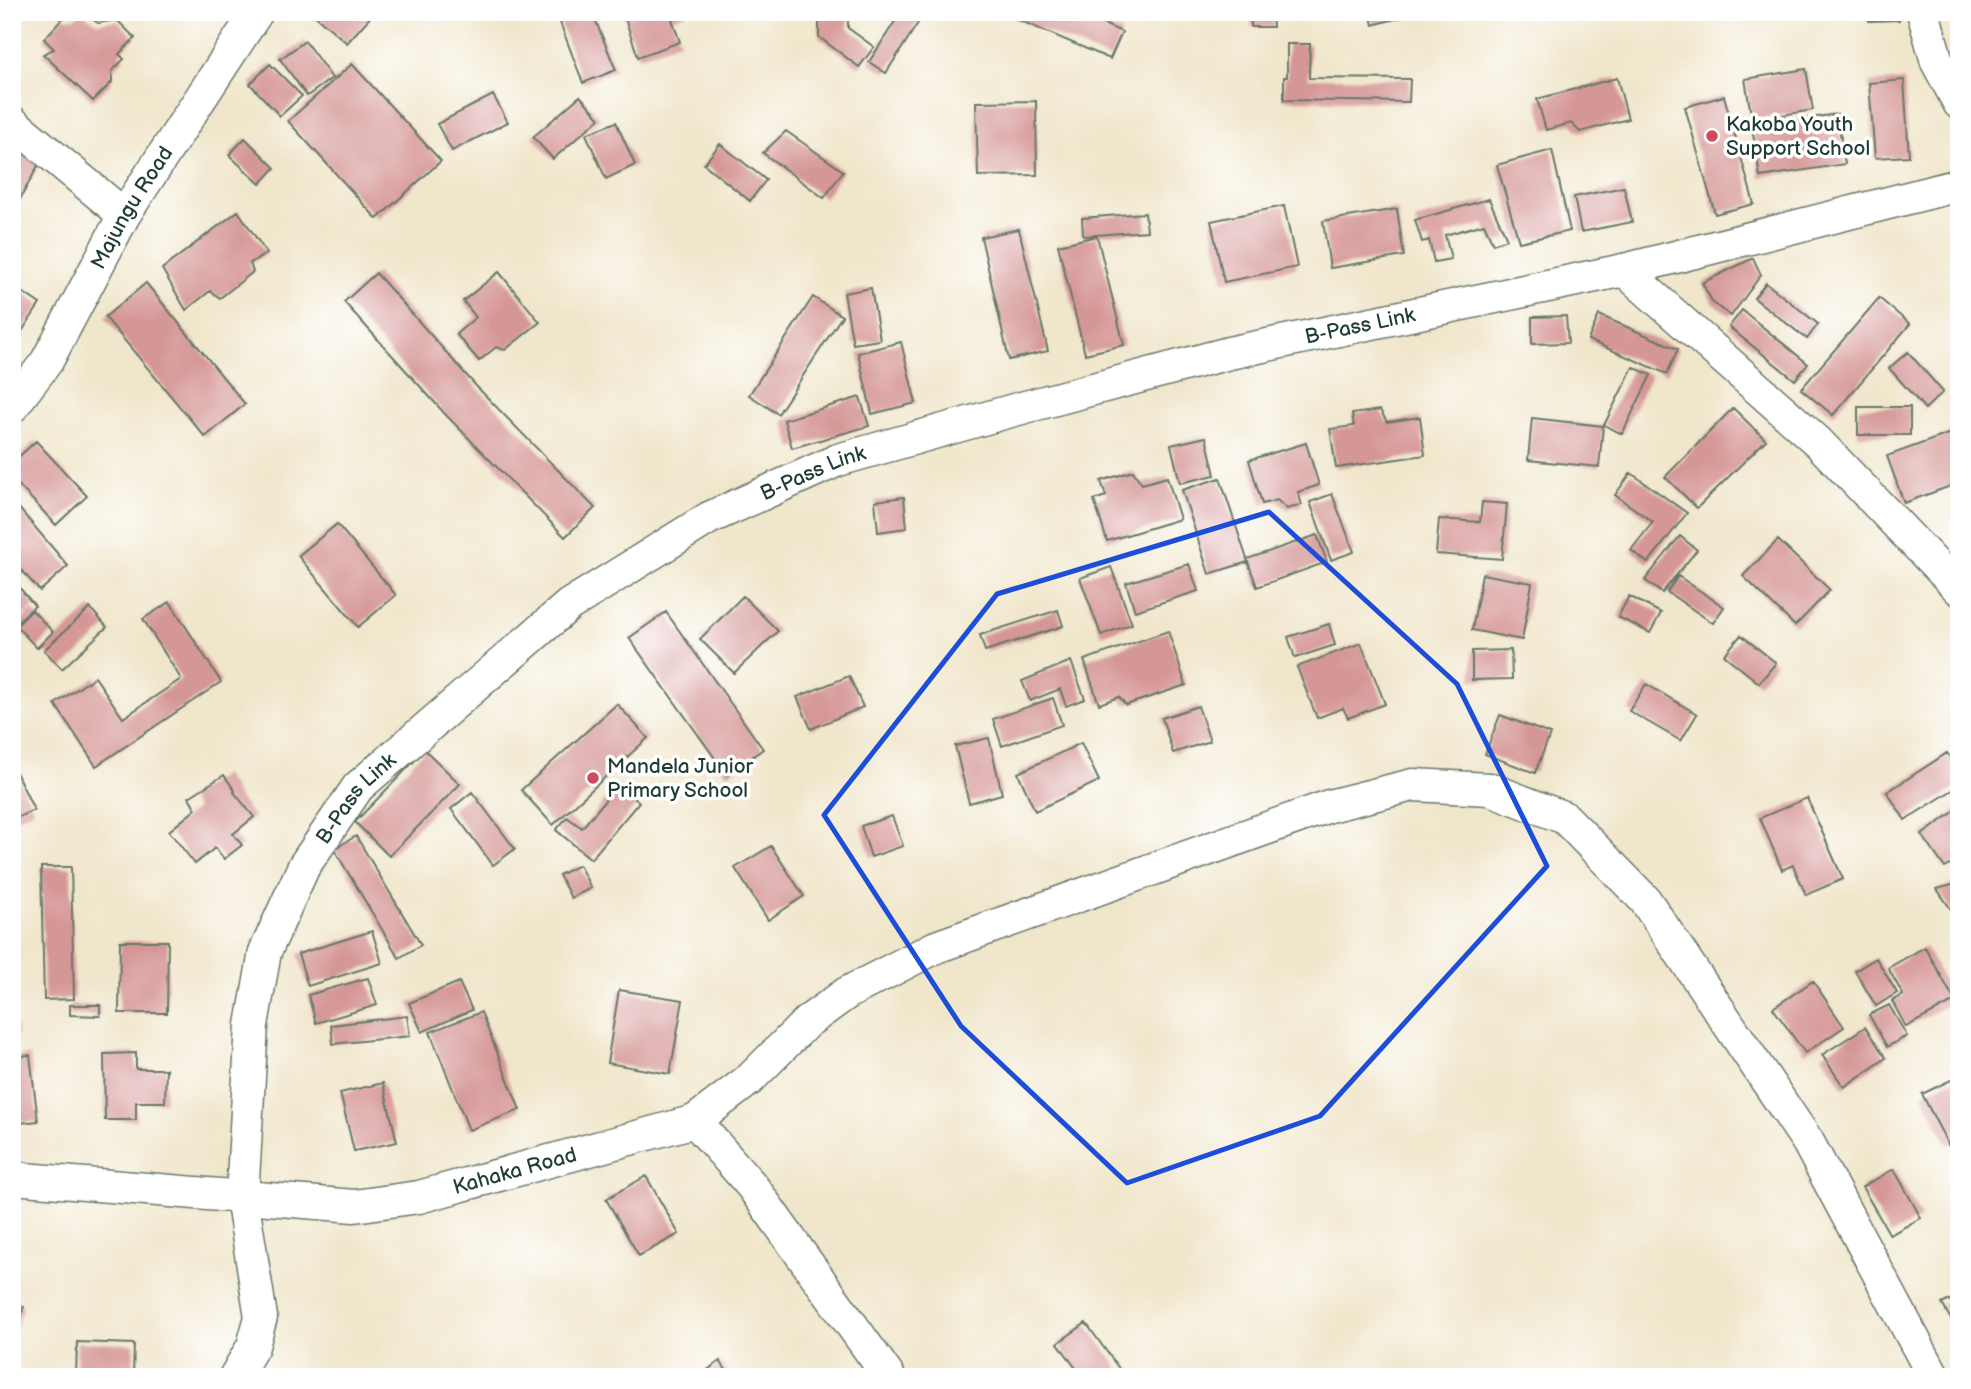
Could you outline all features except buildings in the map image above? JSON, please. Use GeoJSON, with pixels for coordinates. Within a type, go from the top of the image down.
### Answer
{"type":"FeatureCollection","features":[{"type":"Feature","properties":{"kind":"street"},"geometry":{"type":"LineString","coordinates":[[1923,12],[1937,62],[1959,103]]}},
{"type":"Feature","properties":{"kind":"street","name":"Majungu Road"},"geometry":{"type":"LineString","coordinates":[[12,407],[47,361],[124,215],[249,16]]}},
{"type":"Feature","properties":{"kind":"street"},"geometry":{"type":"LineString","coordinates":[[12,122],[124,215]]}},
{"type":"Feature","properties":{"kind":"street","name":"B-Pass Link"},"geometry":{"type":"LineString","coordinates":[[235,1377],[253,1346],[261,1317],[243,1197],[252,1025],[265,952],[304,866],[358,787],[569,605],[709,517],[838,460],[1229,353],[1624,270],[1959,186]]}},
{"type":"Feature","properties":{"kind":"street"},"geometry":{"type":"LineString","coordinates":[[1624,270],[1818,442],[1959,589]]}},
{"type":"Feature","properties":{"kind":"street"},"geometry":{"type":"LineString","coordinates":[[889,1377],[752,1186],[695,1121],[750,1079],[807,1023],[847,993],[936,947],[1329,806],[1412,785],[1490,789],[1565,818],[1645,900],[1808,1142],[1934,1377]]}},
{"type":"Feature","properties":{"kind":"street","name":"Kahaka Road"},"geometry":{"type":"LineString","coordinates":[[12,1178],[354,1206],[419,1197],[695,1121]]}},
{"type":"Feature","properties":{"kind":"highlighted area"},"geometry":{"type":"Polygon","coordinates":[[[1269,512],[1457,684],[1547,866],[1320,1116],[1127,1183],[961,1026],[824,815],[997,594],[1269,512]]]}},
{"type":"Feature","properties":{"kind":"place","name":"Kakoba Youth Support School"},"geometry":{"type":"Point","coordinates":[1712,136]}},
{"type":"Feature","properties":{"kind":"place","name":"Mandela Junior Primary School"},"geometry":{"type":"Point","coordinates":[593,778]}}]}
